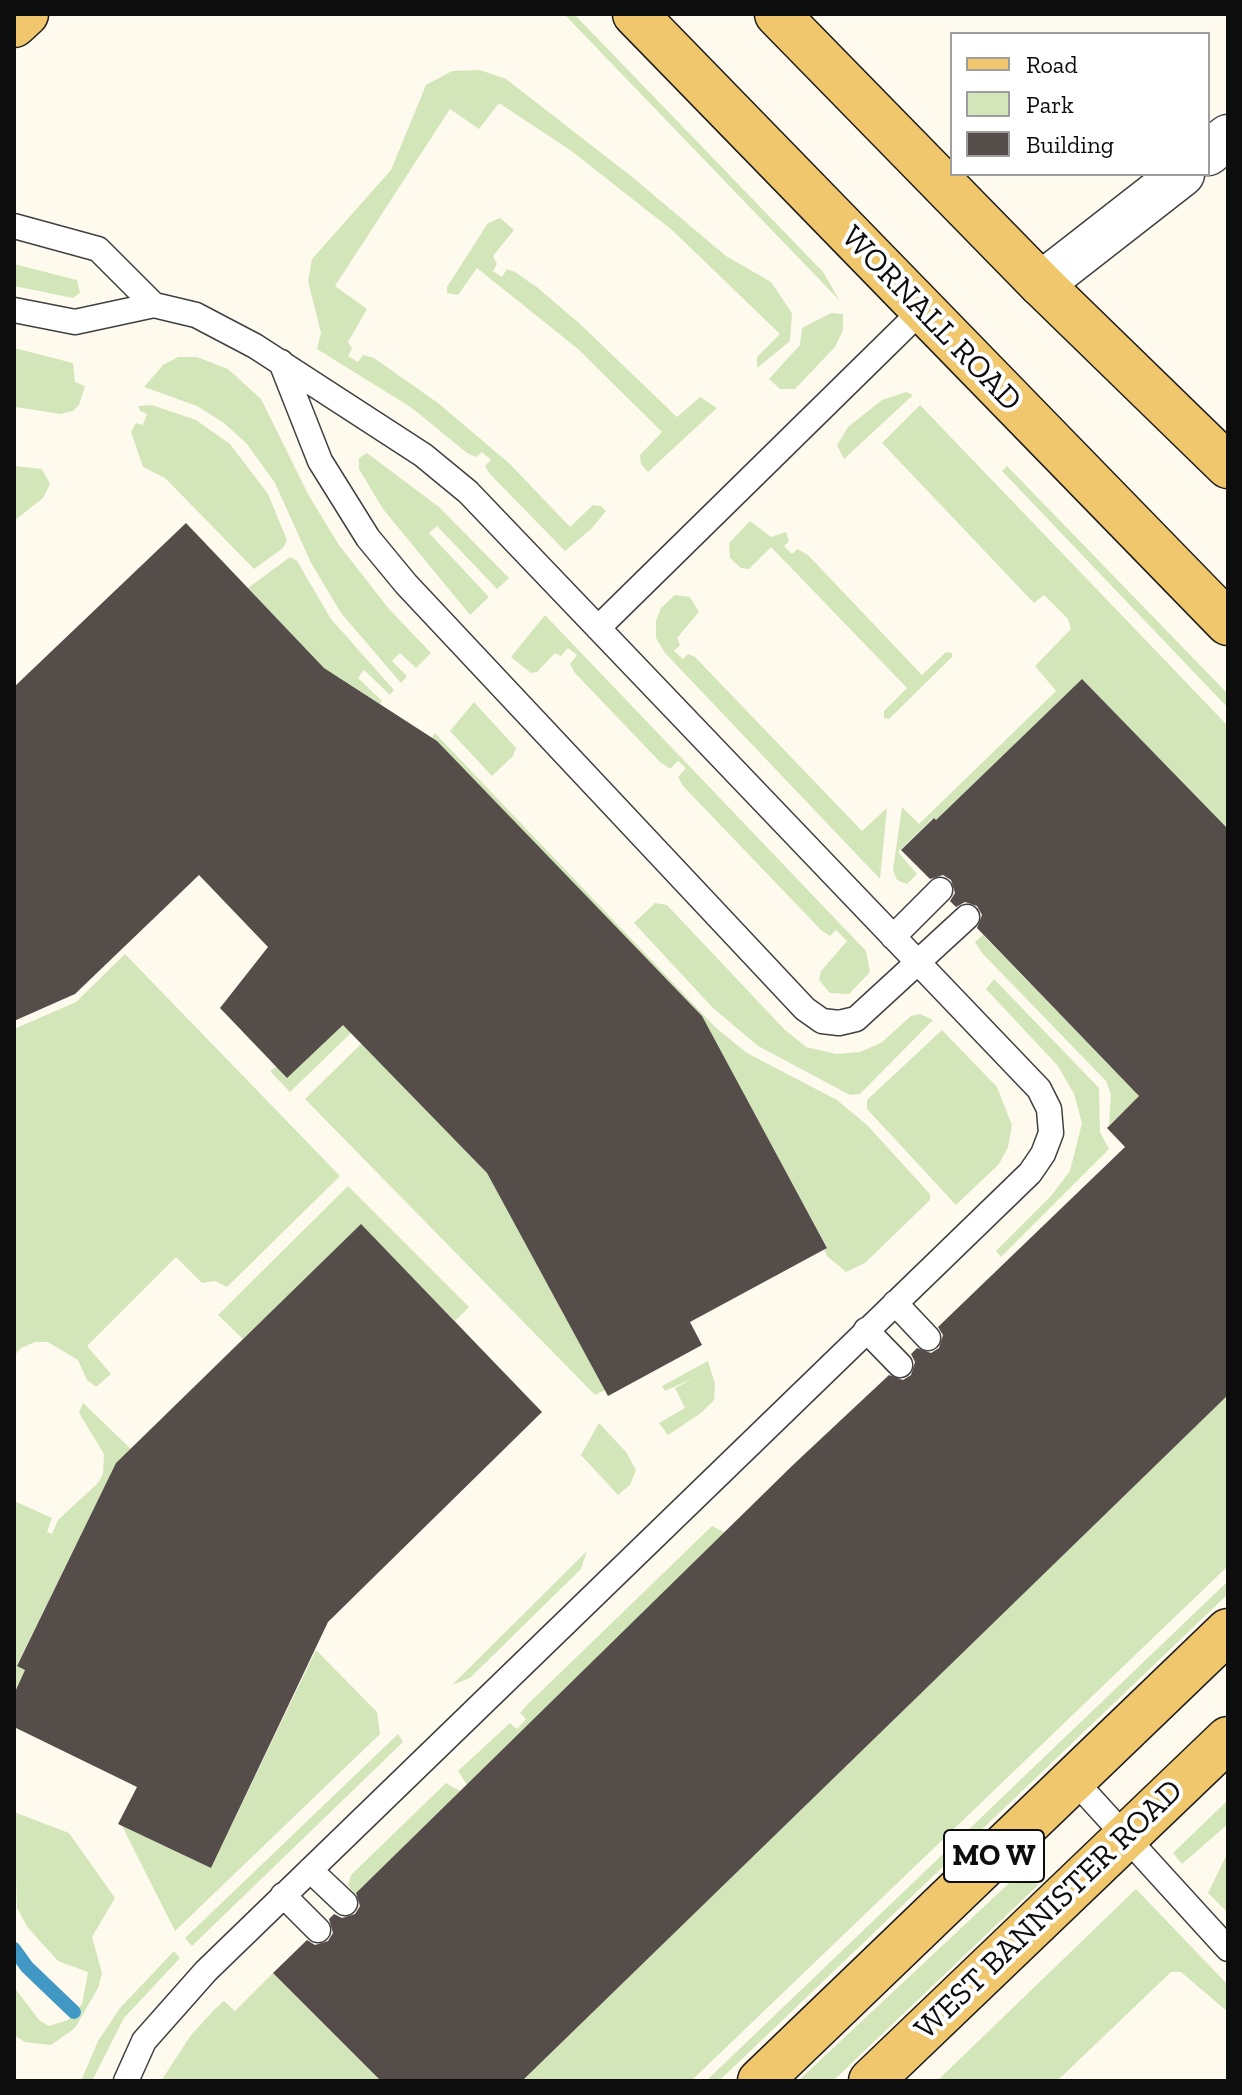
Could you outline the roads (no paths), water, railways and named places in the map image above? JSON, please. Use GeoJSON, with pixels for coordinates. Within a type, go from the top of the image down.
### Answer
{"type":"FeatureCollection","features":[{"type":"Feature","properties":{"kind":"main road"},"geometry":{"type":"LineString","coordinates":[[14,25],[26,14]]}},
{"type":"Feature","properties":{"kind":"main road","name":"WORNALL ROAD"},"geometry":{"type":"LineString","coordinates":[[635,14],[1228,623]]}},
{"type":"Feature","properties":{"kind":"main road"},"geometry":{"type":"LineString","coordinates":[[777,14],[1041,284],[1228,466]]}},
{"type":"Feature","properties":{"kind":"main road","name":"MO W"},"geometry":{"type":"LineString","coordinates":[[760,2081],[1228,1631]]}},
{"type":"Feature","properties":{"kind":"main road","name":"WEST BANNISTER ROAD"},"geometry":{"type":"LineString","coordinates":[[871,2081],[1228,1739]]}},
{"type":"Feature","properties":{"kind":"street"},"geometry":{"type":"LineString","coordinates":[[1210,151],[1228,137]]}},
{"type":"Feature","properties":{"kind":"street"},"geometry":{"type":"LineString","coordinates":[[1041,284],[1179,176]]}},
{"type":"Feature","properties":{"kind":"lane"},"geometry":{"type":"LineString","coordinates":[[14,226],[98,249],[154,305]]}},
{"type":"Feature","properties":{"kind":"lane"},"geometry":{"type":"LineString","coordinates":[[14,310],[75,322],[154,305],[196,315],[281,362],[446,473],[1039,1089],[1049,1109],[1051,1133],[1043,1154],[1030,1173],[866,1330],[700,1497],[283,1895],[160,2020],[144,2041],[126,2081]]}},
{"type":"Feature","properties":{"kind":"lane"},"geometry":{"type":"LineString","coordinates":[[598,628],[922,310]]}},
{"type":"Feature","properties":{"kind":"lane"},"geometry":{"type":"LineString","coordinates":[[281,362],[328,475],[368,538],[406,584],[805,1009],[822,1021],[839,1023],[856,1019],[967,917]]}},
{"type":"Feature","properties":{"kind":"lane"},"geometry":{"type":"LineString","coordinates":[[893,937],[940,890]]}},
{"type":"Feature","properties":{"kind":"lane"},"geometry":{"type":"LineString","coordinates":[[895,1303],[928,1338]]}},
{"type":"Feature","properties":{"kind":"lane"},"geometry":{"type":"LineString","coordinates":[[866,1330],[900,1365]]}},
{"type":"Feature","properties":{"kind":"lane"},"geometry":{"type":"LineString","coordinates":[[1073,1779],[1228,1949]]}},
{"type":"Feature","properties":{"kind":"lane"},"geometry":{"type":"LineString","coordinates":[[310,1870],[345,1903]]}},
{"type":"Feature","properties":{"kind":"lane"},"geometry":{"type":"LineString","coordinates":[[283,1895],[318,1930]]}},
{"type":"Feature","properties":{"kind":"waterway"},"geometry":{"type":"LineString","coordinates":[[14,1949],[27,1967],[74,2012]]}}]}
